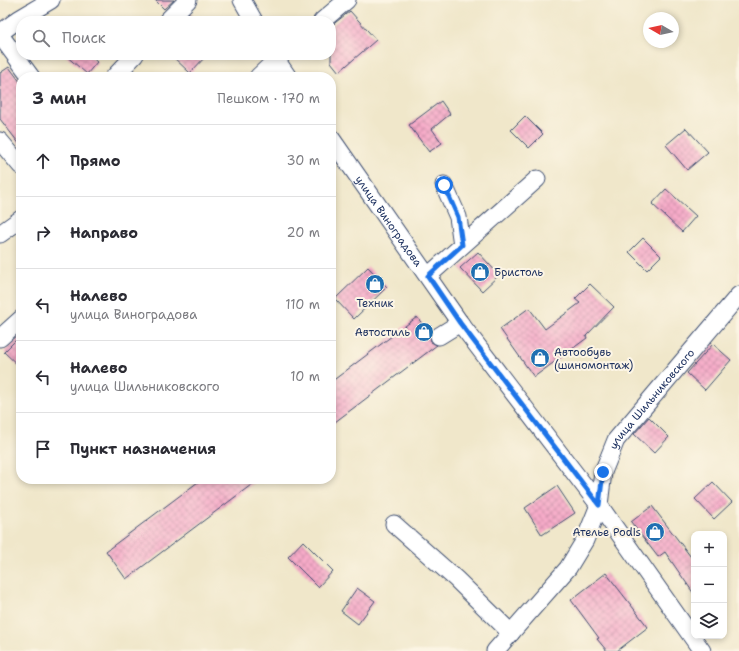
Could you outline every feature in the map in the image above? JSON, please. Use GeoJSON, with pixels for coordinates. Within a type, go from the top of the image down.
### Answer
{"type":"FeatureCollection","features":[{"type":"Feature","properties":{"kind":"street"},"geometry":{"type":"LineString","coordinates":[[24,16],[51,0]]}},
{"type":"Feature","properties":{"kind":"street"},"geometry":{"type":"LineString","coordinates":[[172,16],[188,0]]}},
{"type":"Feature","properties":{"kind":"street"},"geometry":{"type":"LineString","coordinates":[[242,0],[251,16]]}},
{"type":"Feature","properties":{"kind":"street"},"geometry":{"type":"LineString","coordinates":[[328,16],[347,0]]}},
{"type":"Feature","properties":{"kind":"street"},"geometry":{"type":"LineString","coordinates":[[0,15],[16,18]]}},
{"type":"Feature","properties":{"kind":"street"},"geometry":{"type":"LineString","coordinates":[[16,21],[0,34],[16,56]]}},
{"type":"Feature","properties":{"kind":"street"},"geometry":{"type":"LineString","coordinates":[[19,60],[27,72]]}},
{"type":"Feature","properties":{"kind":"street"},"geometry":{"type":"LineString","coordinates":[[119,72],[130,60]]}},
{"type":"Feature","properties":{"kind":"street"},"geometry":{"type":"LineString","coordinates":[[263,72],[273,60]]}},
{"type":"Feature","properties":{"kind":"street"},"geometry":{"type":"LineString","coordinates":[[279,60],[285,72]]}},
{"type":"Feature","properties":{"kind":"street"},"geometry":{"type":"LineString","coordinates":[[0,141],[16,160]]}},
{"type":"Feature","properties":{"kind":"street","name":"улица Виноградова"},"geometry":{"type":"LineString","coordinates":[[336,145],[460,323],[599,505],[702,651]]}},
{"type":"Feature","properties":{"kind":"street"},"geometry":{"type":"LineString","coordinates":[[428,276],[536,179]]}},
{"type":"Feature","properties":{"kind":"street"},"geometry":{"type":"LineString","coordinates":[[444,185],[458,217],[462,245]]}},
{"type":"Feature","properties":{"kind":"street"},"geometry":{"type":"LineString","coordinates":[[0,234],[16,223]]}},
{"type":"Feature","properties":{"kind":"street","name":"улица Шильниковского"},"geometry":{"type":"LineString","coordinates":[[495,651],[568,568],[585,540],[599,505],[603,472],[616,440],[739,295]]}},
{"type":"Feature","properties":{"kind":"street"},"geometry":{"type":"LineString","coordinates":[[439,336],[460,323]]}},
{"type":"Feature","properties":{"kind":"street"},"geometry":{"type":"LineString","coordinates":[[0,338],[16,324]]}},
{"type":"Feature","properties":{"kind":"street"},"geometry":{"type":"LineString","coordinates":[[394,524],[456,579],[511,633]]}},
{"type":"Feature","properties":{"kind":"building"},"geometry":{"type":"Polygon","coordinates":[[[155,0],[174,0],[164,9],[155,0]]]}},
{"type":"Feature","properties":{"kind":"building"},"geometry":{"type":"Polygon","coordinates":[[[350,11],[376,40],[339,72],[331,62],[331,60],[336,60],[336,22],[350,11]]]}},
{"type":"Feature","properties":{"kind":"building"},"geometry":{"type":"Polygon","coordinates":[[[71,60],[95,60],[97,62],[89,72],[85,72],[71,60]]]}},
{"type":"Feature","properties":{"kind":"building"},"geometry":{"type":"Polygon","coordinates":[[[176,60],[202,60],[191,72],[189,72],[176,60]]]}},
{"type":"Feature","properties":{"kind":"building"},"geometry":{"type":"Polygon","coordinates":[[[9,67],[16,76],[16,140],[0,119],[0,73],[9,67]]]}},
{"type":"Feature","properties":{"kind":"building"},"geometry":{"type":"Polygon","coordinates":[[[441,101],[450,114],[432,129],[442,143],[429,152],[409,125],[441,101]]]}},
{"type":"Feature","properties":{"kind":"building"},"geometry":{"type":"Polygon","coordinates":[[[525,116],[543,134],[529,148],[511,130],[525,116]]]}},
{"type":"Feature","properties":{"kind":"building"},"geometry":{"type":"Polygon","coordinates":[[[686,128],[708,152],[687,170],[666,145],[686,128]]]}},
{"type":"Feature","properties":{"kind":"building"},"geometry":{"type":"Polygon","coordinates":[[[666,189],[696,216],[682,232],[652,204],[666,189]]]}},
{"type":"Feature","properties":{"kind":"building"},"geometry":{"type":"Polygon","coordinates":[[[643,238],[661,256],[647,270],[629,252],[643,238]]]}},
{"type":"Feature","properties":{"kind":"building","name":"Бристоль"},"geometry":{"type":"Polygon","coordinates":[[[478,252],[499,275],[482,291],[460,268],[478,252]]]}},
{"type":"Feature","properties":{"kind":"building"},"geometry":{"type":"Polygon","coordinates":[[[368,267],[387,287],[354,319],[336,300],[336,298],[368,267]]]}},
{"type":"Feature","properties":{"kind":"building","name":"Автообувь (шиномонтаж)"},"geometry":{"type":"Polygon","coordinates":[[[590,284],[614,307],[586,336],[587,338],[534,377],[500,329],[529,308],[545,329],[580,303],[575,299],[590,284]]]}},
{"type":"Feature","properties":{"kind":"building"},"geometry":{"type":"Polygon","coordinates":[[[417,317],[430,334],[431,342],[437,345],[336,421],[336,378],[417,317]]]}},
{"type":"Feature","properties":{"kind":"building"},"geometry":{"type":"Polygon","coordinates":[[[16,340],[16,363],[4,352],[16,340]]]}},
{"type":"Feature","properties":{"kind":"building"},"geometry":{"type":"Polygon","coordinates":[[[713,344],[731,360],[705,390],[687,373],[713,344]]]}},
{"type":"Feature","properties":{"kind":"building"},"geometry":{"type":"Polygon","coordinates":[[[649,417],[669,437],[654,453],[634,434],[649,417]]]}},
{"type":"Feature","properties":{"kind":"building"},"geometry":{"type":"Polygon","coordinates":[[[713,482],[732,502],[714,519],[695,499],[713,482]]]}},
{"type":"Feature","properties":{"kind":"building"},"geometry":{"type":"Polygon","coordinates":[[[195,484],[252,484],[126,579],[106,551],[195,484]]]}},
{"type":"Feature","properties":{"kind":"building"},"geometry":{"type":"Polygon","coordinates":[[[557,486],[575,513],[542,535],[525,508],[557,486]]]}},
{"type":"Feature","properties":{"kind":"building","name":"Ателье Podis"},"geometry":{"type":"Polygon","coordinates":[[[652,506],[691,557],[691,590],[665,552],[658,557],[631,522],[652,506]]]}},
{"type":"Feature","properties":{"kind":"building"},"geometry":{"type":"Polygon","coordinates":[[[303,541],[333,571],[318,587],[288,557],[303,541]]]}},
{"type":"Feature","properties":{"kind":"building"},"geometry":{"type":"Polygon","coordinates":[[[606,573],[648,627],[617,651],[607,651],[597,639],[599,638],[571,600],[606,573]]]}},
{"type":"Feature","properties":{"kind":"building"},"geometry":{"type":"Polygon","coordinates":[[[357,588],[375,601],[358,624],[341,611],[357,588]]]}},
{"type":"Feature","properties":{"kind":"place","name":"Бристоль"},"geometry":{"type":"Point","coordinates":[480,272]}},
{"type":"Feature","properties":{"kind":"place","name":"Техник"},"geometry":{"type":"Point","coordinates":[375,284]}},
{"type":"Feature","properties":{"kind":"place","name":"Автостиль"},"geometry":{"type":"Point","coordinates":[424,332]}},
{"type":"Feature","properties":{"kind":"place","name":"Автообувь (шиномонтаж)"},"geometry":{"type":"Point","coordinates":[540,358]}},
{"type":"Feature","properties":{"kind":"place","name":"Ателье Podis"},"geometry":{"type":"Point","coordinates":[655,532]}},
{"type":"Feature","properties":{"kind":"route"},"geometry":{"type":"LineString","coordinates":[[444,185],[458,217],[462,245],[428,276],[460,323],[599,505],[603,472]]}}]}
